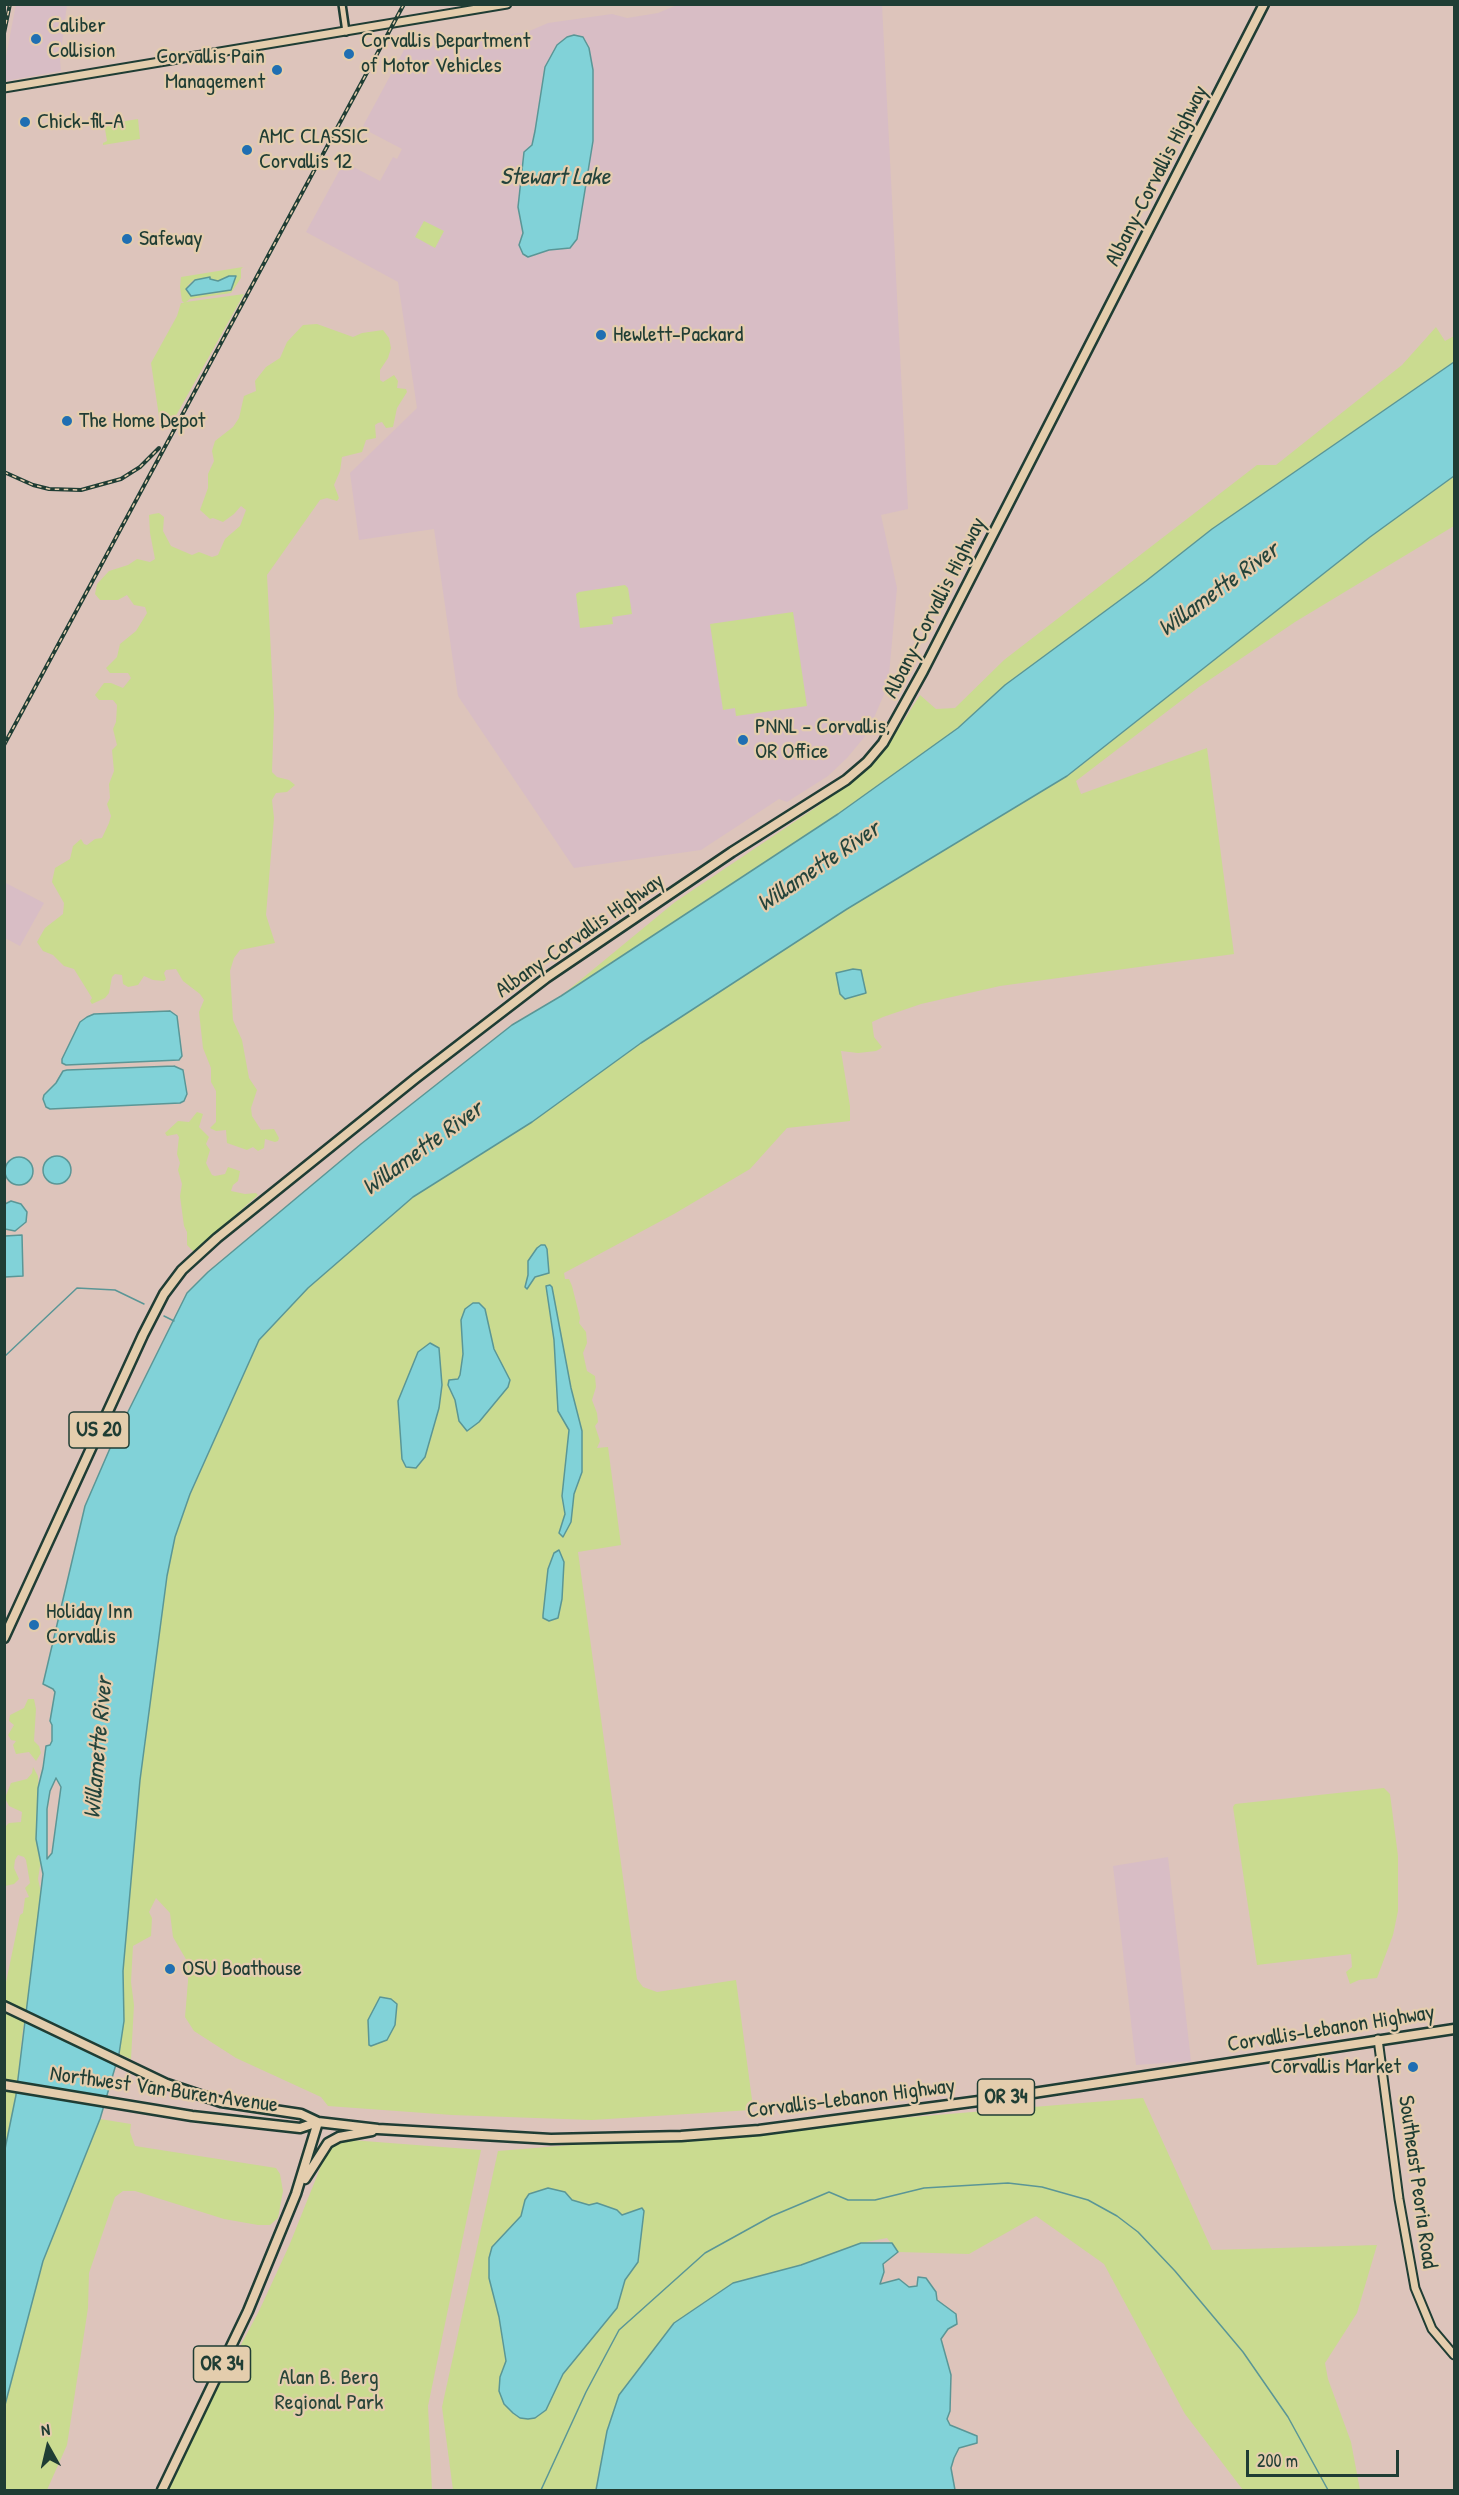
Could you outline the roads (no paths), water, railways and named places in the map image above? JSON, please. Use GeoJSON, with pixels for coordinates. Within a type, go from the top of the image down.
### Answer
{"type":"FeatureCollection","features":[{"type":"Feature","properties":{"kind":"highway","name":"Albany-Corvallis Highway"},"geometry":{"type":"LineString","coordinates":[[4,1638],[25,1588],[164,1294],[183,1270],[217,1238],[416,1078],[546,978],[722,858],[846,780],[877,751],[895,724],[923,671],[1264,4]]}},
{"type":"Feature","properties":{"kind":"highway"},"geometry":{"type":"LineString","coordinates":[[4,2006],[166,2085],[221,2102],[301,2114],[318,2122]]}},
{"type":"Feature","properties":{"kind":"highway","name":"Corvallis-Lebanon Highway"},"geometry":{"type":"LineString","coordinates":[[318,2122],[378,2129],[551,2139],[681,2136],[759,2130],[994,2099],[1455,2029]]}},
{"type":"Feature","properties":{"kind":"highway","name":"Northwest Van Buren Avenue"},"geometry":{"type":"LineString","coordinates":[[4,2085],[162,2111],[300,2128],[318,2122]]}},
{"type":"Feature","properties":{"kind":"highway","name":"OR 34"},"geometry":{"type":"LineString","coordinates":[[162,2490],[248,2311],[296,2194],[318,2122]]}},
{"type":"Feature","properties":{"kind":"highway","name":"OR 34"},"geometry":{"type":"LineString","coordinates":[[296,2194],[328,2143],[339,2137],[378,2129]]}},
{"type":"Feature","properties":{"kind":"main road"},"geometry":{"type":"LineString","coordinates":[[4,88],[507,4]]}},
{"type":"Feature","properties":{"kind":"main road","name":"Southeast Peoria Road"},"geometry":{"type":"LineString","coordinates":[[1378,2039],[1401,2209],[1415,2288],[1432,2329],[1455,2355]]}},
{"type":"Feature","properties":{"kind":"street"},"geometry":{"type":"LineString","coordinates":[[342,4],[346,32]]}},
{"type":"Feature","properties":{"kind":"water","name":"Stewart Lake"},"geometry":{"type":"Polygon","coordinates":[[[574,35],[583,37],[589,48],[593,70],[593,141],[577,239],[570,248],[549,250],[528,257],[523,254],[519,245],[523,233],[518,207],[524,152],[532,145],[545,67],[557,45],[567,37],[574,35]]]}},
{"type":"Feature","properties":{"kind":"water"},"geometry":{"type":"Polygon","coordinates":[[[229,276],[236,276],[231,290],[191,296],[186,289],[195,280],[210,277],[218,281],[229,276]]]}},
{"type":"Feature","properties":{"kind":"water","name":"Willamette River"},"geometry":{"type":"Polygon","coordinates":[[[1454,362],[1454,476],[1370,537],[1067,776],[847,909],[641,1043],[532,1122],[413,1197],[308,1288],[259,1340],[190,1494],[175,1537],[167,1576],[140,1780],[123,1971],[124,2021],[119,2054],[100,2119],[43,2261],[5,2405],[5,2149],[16,2095],[43,1874],[36,1839],[38,1788],[46,1746],[52,1741],[50,1721],[55,1692],[43,1684],[85,1506],[111,1446],[187,1293],[208,1272],[361,1144],[512,1025],[561,996],[838,814],[958,728],[1005,685],[1146,581],[1212,529],[1454,362]],[[56,1778],[50,1791],[47,1809],[47,1859],[52,1853],[61,1787],[56,1778]]]}},
{"type":"Feature","properties":{"kind":"water"},"geometry":{"type":"Polygon","coordinates":[[[853,969],[861,970],[866,993],[845,999],[840,994],[836,973],[853,969]]]}},
{"type":"Feature","properties":{"kind":"water"},"geometry":{"type":"Polygon","coordinates":[[[170,1011],[177,1016],[182,1056],[179,1060],[66,1065],[62,1063],[80,1022],[87,1017],[94,1014],[170,1011]]]}},
{"type":"Feature","properties":{"kind":"water"},"geometry":{"type":"Polygon","coordinates":[[[174,1066],[183,1070],[187,1094],[184,1101],[180,1103],[50,1109],[46,1107],[43,1099],[63,1071],[174,1066]]]}},
{"type":"Feature","properties":{"kind":"water"},"geometry":{"type":"Polygon","coordinates":[[[57,1156],[67,1160],[71,1170],[67,1180],[57,1184],[47,1180],[43,1170],[47,1160],[57,1156]]]}},
{"type":"Feature","properties":{"kind":"water"},"geometry":{"type":"Polygon","coordinates":[[[19,1157],[29,1161],[33,1171],[29,1181],[19,1185],[9,1181],[5,1171],[9,1161],[19,1157]]]}},
{"type":"Feature","properties":{"kind":"water"},"geometry":{"type":"Polygon","coordinates":[[[11,1201],[21,1204],[27,1212],[26,1222],[15,1231],[5,1229],[5,1204],[11,1201]]]}},
{"type":"Feature","properties":{"kind":"water"},"geometry":{"type":"Polygon","coordinates":[[[22,1235],[23,1276],[5,1277],[5,1236],[22,1235]]]}},
{"type":"Feature","properties":{"kind":"water"},"geometry":{"type":"Polygon","coordinates":[[[541,1245],[545,1245],[547,1249],[549,1273],[535,1277],[527,1289],[525,1287],[528,1261],[541,1245]]]}},
{"type":"Feature","properties":{"kind":"water"},"geometry":{"type":"Polygon","coordinates":[[[546,1286],[552,1287],[571,1388],[582,1431],[582,1472],[574,1494],[571,1522],[563,1537],[559,1533],[565,1514],[562,1496],[569,1430],[558,1411],[554,1340],[546,1286]]]}},
{"type":"Feature","properties":{"kind":"water"},"geometry":{"type":"Polygon","coordinates":[[[473,1303],[479,1303],[485,1309],[494,1349],[510,1380],[508,1387],[479,1422],[467,1431],[459,1421],[455,1400],[448,1385],[449,1380],[458,1379],[460,1375],[463,1354],[461,1320],[465,1309],[473,1303]]]}},
{"type":"Feature","properties":{"kind":"water"},"geometry":{"type":"Polygon","coordinates":[[[430,1343],[439,1348],[442,1385],[439,1408],[425,1457],[416,1468],[406,1467],[402,1459],[398,1401],[418,1352],[430,1343]]]}},
{"type":"Feature","properties":{"kind":"water"},"geometry":{"type":"Polygon","coordinates":[[[559,1550],[564,1562],[562,1599],[558,1618],[549,1621],[543,1618],[548,1569],[554,1553],[559,1550]]]}},
{"type":"Feature","properties":{"kind":"water"},"geometry":{"type":"Polygon","coordinates":[[[380,1997],[391,1999],[397,2004],[395,2025],[387,2040],[371,2046],[369,2045],[368,2020],[380,1997]]]}},
{"type":"Feature","properties":{"kind":"water"},"geometry":{"type":"Polygon","coordinates":[[[548,2188],[565,2192],[572,2200],[589,2205],[597,2203],[617,2210],[622,2215],[642,2208],[644,2211],[638,2262],[625,2280],[617,2308],[563,2374],[546,2410],[535,2418],[528,2419],[520,2418],[513,2413],[504,2404],[499,2391],[500,2377],[506,2361],[499,2317],[489,2278],[489,2258],[492,2247],[521,2216],[529,2194],[548,2188]]]}},
{"type":"Feature","properties":{"kind":"water"},"geometry":{"type":"Polygon","coordinates":[[[861,2243],[892,2243],[898,2252],[883,2264],[884,2272],[880,2284],[899,2279],[909,2287],[917,2286],[918,2277],[926,2278],[936,2292],[937,2300],[956,2314],[957,2324],[948,2329],[941,2339],[951,2375],[950,2411],[947,2419],[950,2425],[977,2436],[977,2443],[959,2448],[954,2458],[951,2468],[955,2490],[596,2490],[607,2431],[619,2395],[674,2323],[733,2283],[801,2265],[861,2243]]]}},
{"type":"Feature","properties":{"kind":"waterway"},"geometry":{"type":"LineString","coordinates":[[4,1357],[77,1288],[115,1290],[144,1304]]}},
{"type":"Feature","properties":{"kind":"waterway"},"geometry":{"type":"LineString","coordinates":[[164,1316],[174,1321]]}},
{"type":"Feature","properties":{"kind":"waterway"},"geometry":{"type":"LineString","coordinates":[[541,2490],[586,2392],[619,2330],[705,2253],[772,2216],[829,2192],[848,2200],[875,2200],[924,2188],[1008,2183],[1042,2187],[1088,2200],[1117,2216],[1138,2232],[1175,2271],[1243,2352],[1288,2417],[1328,2490]]}},
{"type":"Feature","properties":{"kind":"railway"},"geometry":{"type":"LineString","coordinates":[[4,33],[10,4]]}},
{"type":"Feature","properties":{"kind":"railway"},"geometry":{"type":"LineString","coordinates":[[4,745],[404,4]]}},
{"type":"Feature","properties":{"kind":"railway"},"geometry":{"type":"LineString","coordinates":[[4,472],[33,485],[49,489],[81,490],[121,479],[140,467],[159,448]]}},
{"type":"Feature","properties":{"kind":"place","name":"Caliber Collision"},"geometry":{"type":"Point","coordinates":[36,39]}},
{"type":"Feature","properties":{"kind":"place","name":"Corvallis Department of Motor Vehicles"},"geometry":{"type":"Point","coordinates":[349,54]}},
{"type":"Feature","properties":{"kind":"place","name":"Corvallis Pain Management"},"geometry":{"type":"Point","coordinates":[277,70]}},
{"type":"Feature","properties":{"kind":"place","name":"Chick-fil-A"},"geometry":{"type":"Point","coordinates":[25,122]}},
{"type":"Feature","properties":{"kind":"place","name":"AMC CLASSIC Corvallis 12"},"geometry":{"type":"Point","coordinates":[247,150]}},
{"type":"Feature","properties":{"kind":"place","name":"Safeway"},"geometry":{"type":"Point","coordinates":[127,239]}},
{"type":"Feature","properties":{"kind":"place","name":"Hewlett-Packard"},"geometry":{"type":"Point","coordinates":[601,335]}},
{"type":"Feature","properties":{"kind":"place","name":"The Home Depot"},"geometry":{"type":"Point","coordinates":[67,421]}},
{"type":"Feature","properties":{"kind":"place","name":"PNNL - Corvallis, OR Office"},"geometry":{"type":"Point","coordinates":[743,740]}},
{"type":"Feature","properties":{"kind":"place","name":"Holiday Inn Corvallis"},"geometry":{"type":"Point","coordinates":[34,1625]}},
{"type":"Feature","properties":{"kind":"place","name":"OSU Boathouse"},"geometry":{"type":"Point","coordinates":[170,1969]}},
{"type":"Feature","properties":{"kind":"place","name":"Corvallis Market"},"geometry":{"type":"Point","coordinates":[1413,2067]}},
{"type":"Feature","properties":{"kind":"park label","name":"Alan B. Berg Regional Park"},"geometry":{"type":"Point","coordinates":[329,2390]}}]}
